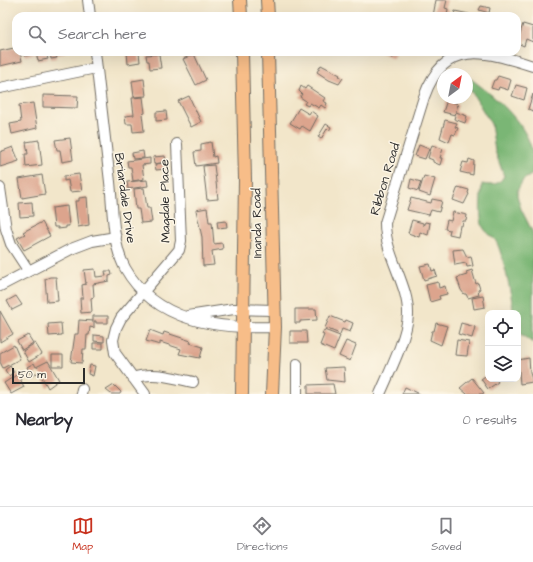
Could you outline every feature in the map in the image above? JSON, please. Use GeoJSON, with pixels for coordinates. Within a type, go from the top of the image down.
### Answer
{"type":"FeatureCollection","features":[{"type":"Feature","properties":{"kind":"main road"},"geometry":{"type":"LineString","coordinates":[[240,0],[241,12]]}},
{"type":"Feature","properties":{"kind":"main road"},"geometry":{"type":"LineString","coordinates":[[267,0],[268,12]]}},
{"type":"Feature","properties":{"kind":"main road","name":"Inanda Road"},"geometry":{"type":"LineString","coordinates":[[242,56],[245,180],[242,394]]}},
{"type":"Feature","properties":{"kind":"main road","name":"Inanda Road"},"geometry":{"type":"LineString","coordinates":[[268,56],[275,327],[272,394]]}},
{"type":"Feature","properties":{"kind":"street"},"geometry":{"type":"LineString","coordinates":[[88,0],[90,12]]}},
{"type":"Feature","properties":{"kind":"street","name":"Briardale Drive"},"geometry":{"type":"LineString","coordinates":[[94,56],[116,237],[125,268],[144,292],[160,306],[179,316],[213,324],[243,328],[275,327]]}},
{"type":"Feature","properties":{"kind":"street","name":"Ribbon Road"},"geometry":{"type":"LineString","coordinates":[[380,394],[404,334],[408,316],[406,300],[387,245],[385,223],[422,103],[431,79],[438,70],[455,57],[459,56]]}},
{"type":"Feature","properties":{"kind":"street","name":"Ribbon Road"},"geometry":{"type":"LineString","coordinates":[[503,56],[533,66]]}},
{"type":"Feature","properties":{"kind":"street"},"geometry":{"type":"LineString","coordinates":[[0,88],[96,68]]}},
{"type":"Feature","properties":{"kind":"street","name":"Magdale Place"},"geometry":{"type":"LineString","coordinates":[[145,394],[115,353],[113,340],[121,318],[178,254],[180,247],[177,144]]}},
{"type":"Feature","properties":{"kind":"street"},"geometry":{"type":"LineString","coordinates":[[0,188],[6,229],[11,244],[28,270]]}},
{"type":"Feature","properties":{"kind":"street"},"geometry":{"type":"LineString","coordinates":[[0,286],[28,270],[92,240],[116,237]]}},
{"type":"Feature","properties":{"kind":"street"},"geometry":{"type":"LineString","coordinates":[[185,317],[234,309],[274,310]]}},
{"type":"Feature","properties":{"kind":"street"},"geometry":{"type":"LineString","coordinates":[[296,364],[297,394]]}},
{"type":"Feature","properties":{"kind":"street"},"geometry":{"type":"LineString","coordinates":[[133,378],[153,374],[193,382]]}},
{"type":"Feature","properties":{"kind":"green space"},"geometry":{"type":"Polygon","coordinates":[[[473,80],[499,101],[516,119],[528,139],[532,150],[533,174],[523,180],[518,189],[517,195],[521,209],[533,233],[533,343],[521,334],[521,310],[513,310],[505,267],[497,243],[483,227],[481,219],[480,209],[482,184],[489,185],[497,183],[504,176],[495,151],[491,124],[473,94],[473,80]]]}},
{"type":"Feature","properties":{"kind":"building"},"geometry":{"type":"Polygon","coordinates":[[[436,0],[447,0],[445,8],[448,9],[448,12],[434,12],[436,0]]]}},
{"type":"Feature","properties":{"kind":"building"},"geometry":{"type":"Polygon","coordinates":[[[481,6],[490,8],[489,12],[479,10],[481,6]]]}},
{"type":"Feature","properties":{"kind":"building"},"geometry":{"type":"Polygon","coordinates":[[[523,24],[533,27],[533,42],[526,39],[524,46],[521,45],[521,30],[523,24]]]}},
{"type":"Feature","properties":{"kind":"building"},"geometry":{"type":"Polygon","coordinates":[[[12,48],[12,56],[21,56],[22,61],[0,66],[0,51],[12,48]]]}},
{"type":"Feature","properties":{"kind":"building"},"geometry":{"type":"Polygon","coordinates":[[[37,56],[47,56],[48,59],[38,61],[37,56]]]}},
{"type":"Feature","properties":{"kind":"building"},"geometry":{"type":"Polygon","coordinates":[[[51,56],[56,56],[57,58],[51,59],[51,56]]]}},
{"type":"Feature","properties":{"kind":"building"},"geometry":{"type":"Polygon","coordinates":[[[127,56],[139,56],[140,62],[128,64],[127,56]]]}},
{"type":"Feature","properties":{"kind":"building"},"geometry":{"type":"Polygon","coordinates":[[[146,56],[159,56],[161,68],[150,69],[149,61],[147,61],[146,56]]]}},
{"type":"Feature","properties":{"kind":"building"},"geometry":{"type":"Polygon","coordinates":[[[190,56],[195,56],[206,80],[196,85],[183,59],[190,56]]]}},
{"type":"Feature","properties":{"kind":"building"},"geometry":{"type":"Polygon","coordinates":[[[321,65],[343,78],[339,84],[329,80],[317,72],[321,65]]]}},
{"type":"Feature","properties":{"kind":"building"},"geometry":{"type":"Polygon","coordinates":[[[498,76],[511,80],[508,90],[499,87],[498,90],[491,88],[494,80],[496,80],[498,76]]]}},
{"type":"Feature","properties":{"kind":"building"},"geometry":{"type":"Polygon","coordinates":[[[144,79],[146,96],[134,97],[132,81],[144,79]]]}},
{"type":"Feature","properties":{"kind":"building"},"geometry":{"type":"Polygon","coordinates":[[[516,85],[527,88],[524,100],[512,96],[516,85]]]}},
{"type":"Feature","properties":{"kind":"building"},"geometry":{"type":"Polygon","coordinates":[[[301,86],[305,89],[307,86],[325,98],[323,101],[327,103],[325,108],[321,105],[319,108],[310,103],[308,106],[304,104],[306,101],[300,97],[302,94],[299,91],[301,86]]]}},
{"type":"Feature","properties":{"kind":"building"},"geometry":{"type":"Polygon","coordinates":[[[533,94],[533,111],[528,109],[533,94]]]}},
{"type":"Feature","properties":{"kind":"building"},"geometry":{"type":"Polygon","coordinates":[[[43,95],[78,96],[77,108],[43,107],[43,95]]]}},
{"type":"Feature","properties":{"kind":"building"},"geometry":{"type":"Polygon","coordinates":[[[189,96],[201,122],[191,127],[178,101],[189,96]]]}},
{"type":"Feature","properties":{"kind":"building"},"geometry":{"type":"Polygon","coordinates":[[[143,97],[145,113],[142,114],[144,131],[133,132],[132,124],[126,124],[125,116],[134,115],[132,98],[143,97]]]}},
{"type":"Feature","properties":{"kind":"building"},"geometry":{"type":"Polygon","coordinates":[[[33,103],[37,128],[12,134],[10,124],[21,122],[19,105],[33,103]]]}},
{"type":"Feature","properties":{"kind":"building"},"geometry":{"type":"Polygon","coordinates":[[[446,104],[458,104],[455,115],[443,112],[446,104]]]}},
{"type":"Feature","properties":{"kind":"building"},"geometry":{"type":"Polygon","coordinates":[[[299,108],[309,114],[311,111],[318,116],[310,131],[302,126],[300,129],[290,123],[299,108]]]}},
{"type":"Feature","properties":{"kind":"building"},"geometry":{"type":"Polygon","coordinates":[[[166,111],[167,120],[156,121],[156,112],[166,111]]]}},
{"type":"Feature","properties":{"kind":"building"},"geometry":{"type":"Polygon","coordinates":[[[456,112],[467,116],[465,123],[454,119],[456,112]]]}},
{"type":"Feature","properties":{"kind":"building"},"geometry":{"type":"Polygon","coordinates":[[[445,120],[457,123],[455,127],[458,128],[455,135],[452,134],[449,142],[440,138],[445,120]]]}},
{"type":"Feature","properties":{"kind":"building"},"geometry":{"type":"Polygon","coordinates":[[[326,124],[331,127],[329,131],[327,129],[321,139],[318,137],[326,124]]]}},
{"type":"Feature","properties":{"kind":"building"},"geometry":{"type":"Polygon","coordinates":[[[70,138],[73,160],[62,162],[60,150],[57,150],[55,140],[70,138]]]}},
{"type":"Feature","properties":{"kind":"building"},"geometry":{"type":"Polygon","coordinates":[[[39,140],[42,165],[26,167],[25,154],[28,154],[26,142],[39,140]]]}},
{"type":"Feature","properties":{"kind":"building"},"geometry":{"type":"Polygon","coordinates":[[[211,142],[213,157],[216,156],[217,163],[196,166],[194,152],[201,151],[201,144],[211,142]]]}},
{"type":"Feature","properties":{"kind":"building"},"geometry":{"type":"Polygon","coordinates":[[[419,145],[429,149],[425,159],[415,156],[419,145]]]}},
{"type":"Feature","properties":{"kind":"building"},"geometry":{"type":"Polygon","coordinates":[[[432,145],[443,149],[440,158],[442,158],[440,165],[428,158],[432,145]]]}},
{"type":"Feature","properties":{"kind":"building"},"geometry":{"type":"Polygon","coordinates":[[[13,147],[19,161],[0,167],[0,152],[13,147]]]}},
{"type":"Feature","properties":{"kind":"building"},"geometry":{"type":"Polygon","coordinates":[[[143,151],[144,158],[133,159],[132,153],[143,151]]]}},
{"type":"Feature","properties":{"kind":"building"},"geometry":{"type":"Polygon","coordinates":[[[165,156],[166,162],[154,164],[153,157],[165,156]]]}},
{"type":"Feature","properties":{"kind":"building"},"geometry":{"type":"Polygon","coordinates":[[[150,158],[150,164],[142,165],[144,179],[133,181],[131,167],[128,167],[127,161],[150,158]]]}},
{"type":"Feature","properties":{"kind":"building"},"geometry":{"type":"Polygon","coordinates":[[[469,159],[474,161],[473,175],[460,172],[463,162],[468,163],[469,159]]]}},
{"type":"Feature","properties":{"kind":"building"},"geometry":{"type":"Polygon","coordinates":[[[165,163],[166,169],[156,170],[155,164],[165,163]]]}},
{"type":"Feature","properties":{"kind":"building"},"geometry":{"type":"Polygon","coordinates":[[[214,165],[218,199],[207,200],[203,166],[214,165]]]}},
{"type":"Feature","properties":{"kind":"building"},"geometry":{"type":"Polygon","coordinates":[[[79,174],[82,191],[70,192],[68,180],[64,181],[64,176],[79,174]]]}},
{"type":"Feature","properties":{"kind":"building"},"geometry":{"type":"Polygon","coordinates":[[[42,175],[45,194],[22,198],[19,179],[42,175]]]}},
{"type":"Feature","properties":{"kind":"building"},"geometry":{"type":"Polygon","coordinates":[[[424,176],[435,179],[430,196],[419,192],[424,176]]]}},
{"type":"Feature","properties":{"kind":"building"},"geometry":{"type":"Polygon","coordinates":[[[411,179],[421,182],[418,191],[409,188],[411,179]]]}},
{"type":"Feature","properties":{"kind":"building"},"geometry":{"type":"Polygon","coordinates":[[[147,180],[148,186],[128,189],[127,182],[147,180]]]}},
{"type":"Feature","properties":{"kind":"building"},"geometry":{"type":"Polygon","coordinates":[[[458,187],[469,190],[469,194],[464,204],[453,200],[458,187]]]}},
{"type":"Feature","properties":{"kind":"building"},"geometry":{"type":"Polygon","coordinates":[[[144,188],[147,208],[150,208],[152,222],[141,223],[139,209],[136,209],[134,189],[144,188]]]}},
{"type":"Feature","properties":{"kind":"building"},"geometry":{"type":"Polygon","coordinates":[[[87,197],[89,225],[78,227],[75,201],[79,201],[79,198],[87,197]]]}},
{"type":"Feature","properties":{"kind":"building"},"geometry":{"type":"Polygon","coordinates":[[[411,198],[431,203],[432,199],[442,201],[439,212],[431,210],[429,215],[407,210],[411,198]]]}},
{"type":"Feature","properties":{"kind":"building"},"geometry":{"type":"Polygon","coordinates":[[[32,202],[33,216],[20,217],[19,203],[32,202]]]}},
{"type":"Feature","properties":{"kind":"building"},"geometry":{"type":"Polygon","coordinates":[[[67,206],[69,226],[58,229],[58,227],[54,227],[52,208],[67,206]]]}},
{"type":"Feature","properties":{"kind":"building"},"geometry":{"type":"Polygon","coordinates":[[[207,208],[209,222],[212,222],[214,244],[222,243],[223,249],[212,251],[214,265],[203,266],[202,237],[196,210],[207,208]]]}},
{"type":"Feature","properties":{"kind":"building"},"geometry":{"type":"Polygon","coordinates":[[[453,212],[467,215],[466,221],[463,221],[462,226],[460,226],[458,236],[449,234],[450,230],[445,229],[447,220],[451,221],[453,212]]]}},
{"type":"Feature","properties":{"kind":"building"},"geometry":{"type":"Polygon","coordinates":[[[412,220],[423,223],[423,226],[425,222],[430,223],[428,235],[420,232],[419,237],[408,233],[412,220]]]}},
{"type":"Feature","properties":{"kind":"building"},"geometry":{"type":"Polygon","coordinates":[[[226,221],[227,227],[218,228],[217,222],[226,221]]]}},
{"type":"Feature","properties":{"kind":"building"},"geometry":{"type":"Polygon","coordinates":[[[42,222],[50,236],[24,250],[17,238],[25,234],[23,232],[42,222]]]}},
{"type":"Feature","properties":{"kind":"building"},"geometry":{"type":"Polygon","coordinates":[[[463,249],[467,257],[471,256],[473,266],[467,267],[466,263],[455,265],[453,250],[463,249]]]}},
{"type":"Feature","properties":{"kind":"building"},"geometry":{"type":"Polygon","coordinates":[[[430,264],[432,271],[435,270],[437,276],[424,280],[420,266],[430,264]]]}},
{"type":"Feature","properties":{"kind":"building"},"geometry":{"type":"Polygon","coordinates":[[[95,269],[96,277],[106,276],[105,271],[111,271],[112,275],[109,276],[109,281],[93,284],[94,297],[91,298],[92,312],[81,313],[80,298],[83,298],[82,285],[86,284],[84,270],[95,269]]]}},
{"type":"Feature","properties":{"kind":"building"},"geometry":{"type":"Polygon","coordinates":[[[472,270],[476,284],[478,283],[480,289],[478,290],[479,295],[468,298],[461,290],[457,278],[467,275],[466,272],[472,270]]]}},
{"type":"Feature","properties":{"kind":"building"},"geometry":{"type":"Polygon","coordinates":[[[56,277],[58,301],[47,302],[45,279],[56,277]]]}},
{"type":"Feature","properties":{"kind":"building"},"geometry":{"type":"Polygon","coordinates":[[[438,282],[439,288],[445,286],[447,294],[439,296],[440,299],[430,302],[426,285],[438,282]]]}},
{"type":"Feature","properties":{"kind":"building"},"geometry":{"type":"Polygon","coordinates":[[[16,296],[22,305],[12,310],[7,301],[16,296]]]}},
{"type":"Feature","properties":{"kind":"building"},"geometry":{"type":"Polygon","coordinates":[[[483,296],[485,307],[474,309],[472,298],[483,296]]]}},
{"type":"Feature","properties":{"kind":"building"},"geometry":{"type":"Polygon","coordinates":[[[295,309],[316,309],[317,320],[300,321],[300,323],[295,323],[295,309]]]}},
{"type":"Feature","properties":{"kind":"building"},"geometry":{"type":"Polygon","coordinates":[[[0,311],[13,334],[0,342],[0,311]]]}},
{"type":"Feature","properties":{"kind":"building"},"geometry":{"type":"Polygon","coordinates":[[[93,316],[108,316],[108,323],[96,323],[96,321],[94,321],[94,328],[90,327],[89,335],[87,335],[86,349],[83,349],[82,363],[71,362],[75,334],[78,334],[79,320],[93,321],[93,316]]]}},
{"type":"Feature","properties":{"kind":"building"},"geometry":{"type":"Polygon","coordinates":[[[330,316],[345,322],[346,320],[353,323],[350,332],[342,329],[340,334],[325,328],[330,316]]]}},
{"type":"Feature","properties":{"kind":"building"},"geometry":{"type":"Polygon","coordinates":[[[61,323],[62,335],[49,336],[48,324],[61,323]]]}},
{"type":"Feature","properties":{"kind":"building"},"geometry":{"type":"Polygon","coordinates":[[[436,323],[447,326],[441,345],[430,340],[436,323]]]}},
{"type":"Feature","properties":{"kind":"building"},"geometry":{"type":"Polygon","coordinates":[[[461,323],[475,327],[472,338],[458,334],[461,323]]]}},
{"type":"Feature","properties":{"kind":"building"},"geometry":{"type":"Polygon","coordinates":[[[150,330],[163,335],[164,332],[191,341],[190,343],[203,347],[200,358],[179,354],[181,349],[160,342],[160,345],[146,341],[150,330]]]}},
{"type":"Feature","properties":{"kind":"building"},"geometry":{"type":"Polygon","coordinates":[[[324,330],[340,336],[334,351],[320,345],[324,335],[322,334],[324,330]]]}},
{"type":"Feature","properties":{"kind":"building"},"geometry":{"type":"Polygon","coordinates":[[[290,331],[306,331],[307,343],[290,343],[290,331]]]}},
{"type":"Feature","properties":{"kind":"building"},"geometry":{"type":"Polygon","coordinates":[[[28,335],[33,343],[22,350],[17,341],[28,335]]]}},
{"type":"Feature","properties":{"kind":"building"},"geometry":{"type":"Polygon","coordinates":[[[94,335],[104,336],[104,342],[94,341],[94,335]]]}},
{"type":"Feature","properties":{"kind":"building"},"geometry":{"type":"Polygon","coordinates":[[[457,340],[469,342],[467,356],[455,355],[457,340]]]}},
{"type":"Feature","properties":{"kind":"building"},"geometry":{"type":"Polygon","coordinates":[[[346,341],[356,345],[350,361],[339,356],[346,341]]]}},
{"type":"Feature","properties":{"kind":"building"},"geometry":{"type":"Polygon","coordinates":[[[35,343],[42,354],[29,362],[23,351],[35,343]]]}},
{"type":"Feature","properties":{"kind":"building"},"geometry":{"type":"Polygon","coordinates":[[[93,343],[103,343],[103,349],[93,349],[93,343]]]}},
{"type":"Feature","properties":{"kind":"building"},"geometry":{"type":"Polygon","coordinates":[[[14,345],[20,359],[3,368],[0,362],[0,353],[14,345]]]}},
{"type":"Feature","properties":{"kind":"building"},"geometry":{"type":"Polygon","coordinates":[[[52,355],[63,355],[63,366],[52,366],[52,355]]]}},
{"type":"Feature","properties":{"kind":"building"},"geometry":{"type":"Polygon","coordinates":[[[529,358],[530,373],[533,382],[520,384],[521,359],[529,358]]]}},
{"type":"Feature","properties":{"kind":"building"},"geometry":{"type":"Polygon","coordinates":[[[48,361],[59,380],[48,388],[39,372],[32,376],[27,367],[34,363],[36,367],[48,361]]]}},
{"type":"Feature","properties":{"kind":"building"},"geometry":{"type":"Polygon","coordinates":[[[90,365],[95,366],[93,376],[88,374],[90,365]]]}},
{"type":"Feature","properties":{"kind":"building"},"geometry":{"type":"Polygon","coordinates":[[[10,366],[14,372],[9,376],[5,370],[10,366]]]}},
{"type":"Feature","properties":{"kind":"building"},"geometry":{"type":"Polygon","coordinates":[[[344,367],[345,382],[327,380],[325,368],[344,367]]]}},
{"type":"Feature","properties":{"kind":"building"},"geometry":{"type":"Polygon","coordinates":[[[18,374],[24,387],[11,394],[4,383],[18,374]]]}},
{"type":"Feature","properties":{"kind":"building"},"geometry":{"type":"Polygon","coordinates":[[[485,376],[485,382],[498,382],[488,389],[481,379],[485,376]]]}},
{"type":"Feature","properties":{"kind":"building"},"geometry":{"type":"Polygon","coordinates":[[[472,378],[484,393],[467,394],[460,388],[472,378]]]}},
{"type":"Feature","properties":{"kind":"building"},"geometry":{"type":"Polygon","coordinates":[[[333,384],[335,394],[308,394],[308,385],[333,384]]]}},
{"type":"Feature","properties":{"kind":"building"},"geometry":{"type":"Polygon","coordinates":[[[114,385],[121,392],[120,394],[111,394],[106,390],[114,385]]]}},
{"type":"Feature","properties":{"kind":"building"},"geometry":{"type":"Polygon","coordinates":[[[405,387],[420,394],[402,394],[405,387]]]}}]}
